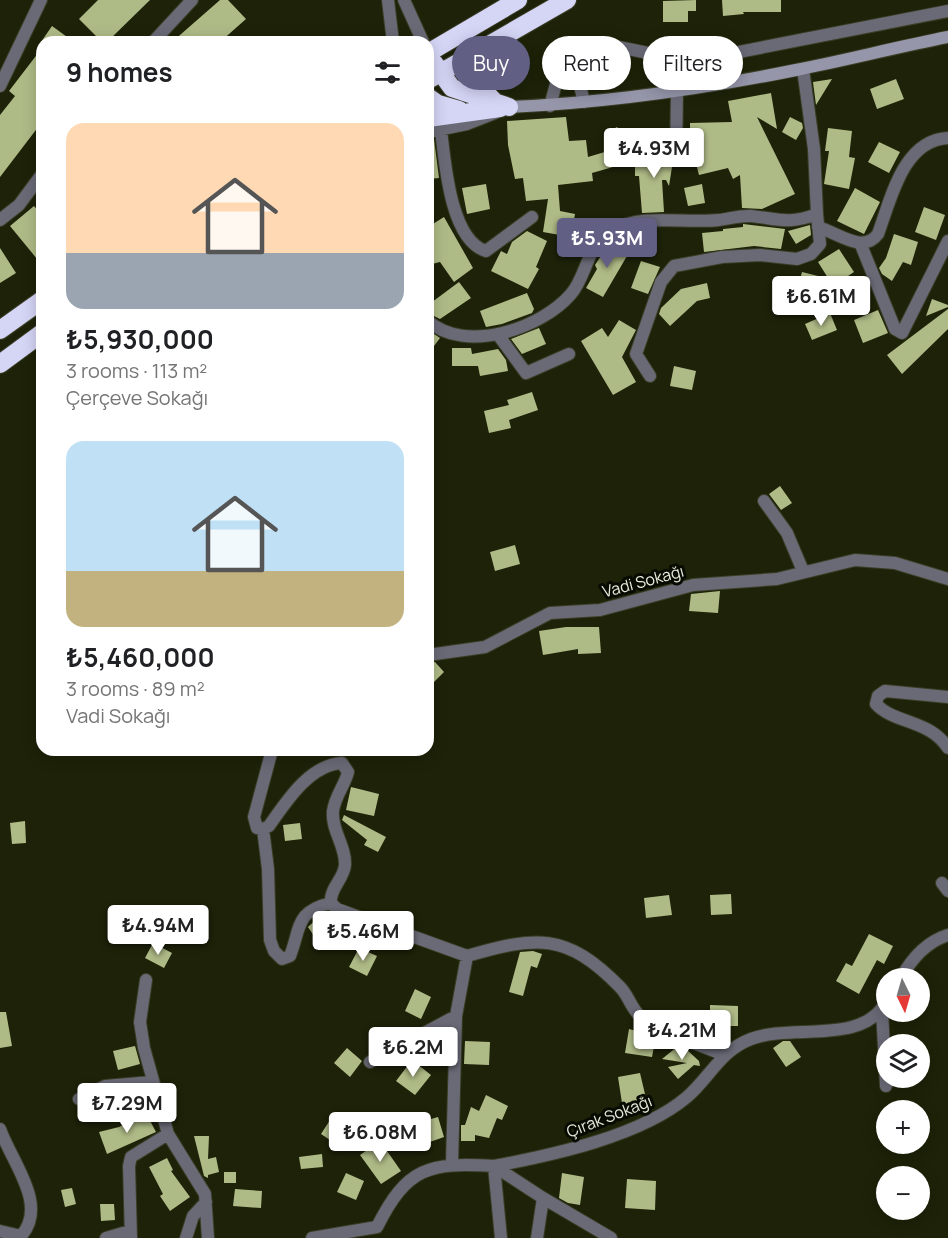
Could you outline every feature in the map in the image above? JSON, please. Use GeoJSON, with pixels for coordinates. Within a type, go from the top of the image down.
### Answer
{"type":"FeatureCollection","features":[{"type":"Feature","properties":{"kind":"highway"},"geometry":{"type":"LineString","coordinates":[[434,49],[518,0]]}},
{"type":"Feature","properties":{"kind":"highway"},"geometry":{"type":"LineString","coordinates":[[505,36],[567,0]]}},
{"type":"Feature","properties":{"kind":"highway"},"geometry":{"type":"LineString","coordinates":[[434,75],[452,66]]}},
{"type":"Feature","properties":{"kind":"highway"},"geometry":{"type":"LineString","coordinates":[[434,77],[452,88],[503,106]]}},
{"type":"Feature","properties":{"kind":"highway"},"geometry":{"type":"LineString","coordinates":[[482,90],[503,106]]}},
{"type":"Feature","properties":{"kind":"highway"},"geometry":{"type":"LineString","coordinates":[[434,101],[463,111]]}},
{"type":"Feature","properties":{"kind":"highway"},"geometry":{"type":"LineString","coordinates":[[434,124],[463,111],[503,106]]}},
{"type":"Feature","properties":{"kind":"highway"},"geometry":{"type":"LineString","coordinates":[[0,330],[36,304]]}},
{"type":"Feature","properties":{"kind":"highway"},"geometry":{"type":"LineString","coordinates":[[0,364],[36,337]]}},
{"type":"Feature","properties":{"kind":"main road"},"geometry":{"type":"LineString","coordinates":[[743,79],[802,69],[948,37]]}},
{"type":"Feature","properties":{"kind":"main road"},"geometry":{"type":"LineString","coordinates":[[503,106],[550,106],[677,90]]}},
{"type":"Feature","properties":{"kind":"street"},"geometry":{"type":"LineString","coordinates":[[0,86],[42,0]]}},
{"type":"Feature","properties":{"kind":"street"},"geometry":{"type":"LineString","coordinates":[[159,36],[192,0]]}},
{"type":"Feature","properties":{"kind":"street"},"geometry":{"type":"LineString","coordinates":[[388,0],[392,36]]}},
{"type":"Feature","properties":{"kind":"street"},"geometry":{"type":"LineString","coordinates":[[404,0],[420,36]]}},
{"type":"Feature","properties":{"kind":"street"},"geometry":{"type":"LineString","coordinates":[[631,50],[658,55],[703,58],[948,11]]}},
{"type":"Feature","properties":{"kind":"street"},"geometry":{"type":"LineString","coordinates":[[650,376],[636,354],[661,282],[674,266],[722,257],[759,255],[797,259],[811,254],[820,244],[814,149],[802,69]]}},
{"type":"Feature","properties":{"kind":"street"},"geometry":{"type":"LineString","coordinates":[[550,106],[554,90]]}},
{"type":"Feature","properties":{"kind":"street"},"geometry":{"type":"LineString","coordinates":[[581,90],[584,102]]}},
{"type":"Feature","properties":{"kind":"street"},"geometry":{"type":"LineString","coordinates":[[676,160],[677,90]]}},
{"type":"Feature","properties":{"kind":"street"},"geometry":{"type":"LineString","coordinates":[[503,106],[483,119],[434,124],[448,189],[467,238],[476,248],[486,250],[532,217]]}},
{"type":"Feature","properties":{"kind":"street"},"geometry":{"type":"LineString","coordinates":[[819,227],[861,245],[871,243],[878,234],[905,166],[934,139],[948,138]]}},
{"type":"Feature","properties":{"kind":"street"},"geometry":{"type":"LineString","coordinates":[[0,220],[19,205],[36,182]]}},
{"type":"Feature","properties":{"kind":"street"},"geometry":{"type":"LineString","coordinates":[[434,326],[439,331],[464,337],[499,336],[547,313],[571,294],[591,252],[609,231],[632,222],[718,220],[751,216],[786,222],[798,221],[817,214]]}},
{"type":"Feature","properties":{"kind":"street"},"geometry":{"type":"LineString","coordinates":[[861,245],[896,329],[902,333],[948,241]]}},
{"type":"Feature","properties":{"kind":"street"},"geometry":{"type":"LineString","coordinates":[[499,336],[526,373],[569,354]]}},
{"type":"Feature","properties":{"kind":"street"},"geometry":{"type":"LineString","coordinates":[[764,501],[787,533],[803,572]]}},
{"type":"Feature","properties":{"kind":"street","name":"Vadi Sokağı"},"geometry":{"type":"LineString","coordinates":[[434,654],[485,647],[550,613],[600,610],[693,585],[777,579],[855,560],[908,566],[948,579]]}},
{"type":"Feature","properties":{"kind":"street"},"geometry":{"type":"LineString","coordinates":[[948,697],[885,691],[878,696],[876,704],[931,731],[942,739],[948,748]]}},
{"type":"Feature","properties":{"kind":"street"},"geometry":{"type":"LineString","coordinates":[[262,829],[255,825],[254,817],[270,756]]}},
{"type":"Feature","properties":{"kind":"street"},"geometry":{"type":"LineString","coordinates":[[262,829],[268,826],[307,780],[334,764],[346,765],[348,775],[334,803],[333,819],[343,850],[345,865],[342,879],[331,894],[331,903],[337,909],[467,956],[515,942],[547,942],[584,955],[624,991],[629,1004],[641,1018],[724,1055]]}},
{"type":"Feature","properties":{"kind":"street"},"geometry":{"type":"LineString","coordinates":[[262,829],[268,869],[270,940],[277,956],[282,958],[290,956],[297,929],[309,911],[331,903]]}},
{"type":"Feature","properties":{"kind":"street"},"geometry":{"type":"LineString","coordinates":[[908,968],[930,942],[948,935]]}},
{"type":"Feature","properties":{"kind":"street"},"geometry":{"type":"LineString","coordinates":[[452,1163],[456,1016],[467,956]]}},
{"type":"Feature","properties":{"kind":"street"},"geometry":{"type":"LineString","coordinates":[[146,980],[140,1022],[152,1082],[168,1134],[205,1194],[208,1238]]}},
{"type":"Feature","properties":{"kind":"street","name":"Çırak Sokağı"},"geometry":{"type":"LineString","coordinates":[[494,1166],[549,1156],[658,1117],[688,1096],[724,1055],[751,1039],[778,1032],[852,1029],[876,1012]]}},
{"type":"Feature","properties":{"kind":"street"},"geometry":{"type":"LineString","coordinates":[[370,1062],[456,1016]]}},
{"type":"Feature","properties":{"kind":"street"},"geometry":{"type":"LineString","coordinates":[[79,1099],[105,1086],[152,1082]]}},
{"type":"Feature","properties":{"kind":"street"},"geometry":{"type":"LineString","coordinates":[[0,1129],[31,1198],[30,1226],[21,1236],[0,1232]]}},
{"type":"Feature","properties":{"kind":"street"},"geometry":{"type":"LineString","coordinates":[[106,1238],[130,1234],[131,1158],[168,1134]]}},
{"type":"Feature","properties":{"kind":"street"},"geometry":{"type":"LineString","coordinates":[[312,1238],[377,1227],[397,1191],[409,1179],[452,1163],[494,1166],[611,1238]]}},
{"type":"Feature","properties":{"kind":"street"},"geometry":{"type":"LineString","coordinates":[[494,1166],[501,1238]]}},
{"type":"Feature","properties":{"kind":"street"},"geometry":{"type":"LineString","coordinates":[[537,1238],[543,1198]]}},
{"type":"Feature","properties":{"kind":"street"},"geometry":{"type":"LineString","coordinates":[[186,1238],[193,1216],[206,1202]]}},
{"type":"Feature","properties":{"kind":"building"},"geometry":{"type":"Polygon","coordinates":[[[98,0],[150,0],[113,36],[96,36],[79,19],[98,0]]]}},
{"type":"Feature","properties":{"kind":"building"},"geometry":{"type":"Polygon","coordinates":[[[220,0],[228,0],[246,19],[227,36],[179,36],[220,0]]]}},
{"type":"Feature","properties":{"kind":"building"},"geometry":{"type":"Polygon","coordinates":[[[696,0],[696,11],[688,11],[688,22],[663,22],[663,1],[696,0]]]}},
{"type":"Feature","properties":{"kind":"building"},"geometry":{"type":"Polygon","coordinates":[[[722,0],[781,0],[781,12],[743,12],[744,14],[723,16],[722,0]]]}},
{"type":"Feature","properties":{"kind":"building"},"geometry":{"type":"Polygon","coordinates":[[[52,26],[66,36],[45,36],[52,26]]]}},
{"type":"Feature","properties":{"kind":"building"},"geometry":{"type":"Polygon","coordinates":[[[36,56],[36,130],[0,177],[0,115],[15,96],[9,91],[36,56]]]}},
{"type":"Feature","properties":{"kind":"building"},"geometry":{"type":"Polygon","coordinates":[[[832,79],[816,105],[813,82],[832,79]]]}},
{"type":"Feature","properties":{"kind":"building"},"geometry":{"type":"Polygon","coordinates":[[[896,79],[904,99],[877,109],[870,89],[896,79]]]}},
{"type":"Feature","properties":{"kind":"building"},"geometry":{"type":"Polygon","coordinates":[[[771,93],[777,129],[757,117],[795,194],[762,209],[742,208],[740,175],[733,179],[728,168],[699,175],[694,156],[684,156],[685,137],[690,136],[690,123],[732,122],[728,101],[771,93]]]}},
{"type":"Feature","properties":{"kind":"building"},"geometry":{"type":"Polygon","coordinates":[[[566,117],[569,141],[586,140],[588,157],[608,151],[613,167],[592,173],[593,181],[558,185],[560,211],[575,214],[571,237],[543,232],[548,199],[526,201],[523,178],[515,179],[508,145],[507,121],[566,117]]]}},
{"type":"Feature","properties":{"kind":"building"},"geometry":{"type":"Polygon","coordinates":[[[790,117],[802,123],[803,128],[796,140],[782,132],[790,117]]]}},
{"type":"Feature","properties":{"kind":"building"},"geometry":{"type":"Polygon","coordinates":[[[616,127],[629,132],[623,149],[609,144],[616,127]]]}},
{"type":"Feature","properties":{"kind":"building"},"geometry":{"type":"Polygon","coordinates":[[[828,128],[852,131],[849,157],[855,158],[849,189],[824,184],[829,151],[825,151],[828,128]]]}},
{"type":"Feature","properties":{"kind":"building"},"geometry":{"type":"Polygon","coordinates":[[[668,132],[668,160],[672,167],[669,186],[666,180],[662,180],[664,212],[642,213],[639,176],[635,176],[635,162],[663,162],[658,134],[668,132]]]}},
{"type":"Feature","properties":{"kind":"building"},"geometry":{"type":"Polygon","coordinates":[[[434,139],[439,178],[434,178],[434,139]]]}},
{"type":"Feature","properties":{"kind":"building"},"geometry":{"type":"Polygon","coordinates":[[[879,142],[900,152],[889,173],[868,162],[879,142]]]}},
{"type":"Feature","properties":{"kind":"building"},"geometry":{"type":"Polygon","coordinates":[[[486,184],[490,209],[467,214],[462,188],[486,184]]]}},
{"type":"Feature","properties":{"kind":"building"},"geometry":{"type":"Polygon","coordinates":[[[702,184],[705,203],[688,206],[684,188],[702,184]]]}},
{"type":"Feature","properties":{"kind":"building"},"geometry":{"type":"Polygon","coordinates":[[[855,188],[880,202],[864,234],[837,221],[855,188]]]}},
{"type":"Feature","properties":{"kind":"building"},"geometry":{"type":"Polygon","coordinates":[[[34,206],[36,208],[36,258],[10,226],[34,206]]]}},
{"type":"Feature","properties":{"kind":"building"},"geometry":{"type":"Polygon","coordinates":[[[924,207],[945,215],[936,240],[915,232],[924,207]]]}},
{"type":"Feature","properties":{"kind":"building"},"geometry":{"type":"Polygon","coordinates":[[[444,217],[473,268],[454,282],[440,262],[434,264],[434,223],[444,217]]]}},
{"type":"Feature","properties":{"kind":"building"},"geometry":{"type":"Polygon","coordinates":[[[743,224],[785,229],[781,249],[754,246],[704,252],[702,233],[743,227],[743,224]]]}},
{"type":"Feature","properties":{"kind":"building"},"geometry":{"type":"Polygon","coordinates":[[[810,225],[811,235],[796,244],[788,231],[810,225]]]}},
{"type":"Feature","properties":{"kind":"building"},"geometry":{"type":"Polygon","coordinates":[[[527,231],[547,241],[536,267],[539,269],[528,289],[491,271],[501,251],[507,254],[512,242],[527,231]]]}},
{"type":"Feature","properties":{"kind":"building"},"geometry":{"type":"Polygon","coordinates":[[[894,234],[918,242],[911,265],[903,262],[892,281],[882,274],[879,268],[886,258],[894,234]]]}},
{"type":"Feature","properties":{"kind":"building"},"geometry":{"type":"Polygon","coordinates":[[[610,242],[627,252],[627,256],[603,297],[586,288],[597,269],[595,265],[610,242]]]}},
{"type":"Feature","properties":{"kind":"building"},"geometry":{"type":"Polygon","coordinates":[[[0,248],[16,273],[0,283],[0,248]]]}},
{"type":"Feature","properties":{"kind":"building"},"geometry":{"type":"Polygon","coordinates":[[[839,249],[854,272],[833,286],[818,262],[839,249]]]}},
{"type":"Feature","properties":{"kind":"building"},"geometry":{"type":"Polygon","coordinates":[[[641,261],[660,267],[648,294],[631,288],[641,261]]]}},
{"type":"Feature","properties":{"kind":"building"},"geometry":{"type":"Polygon","coordinates":[[[802,272],[818,276],[811,301],[795,298],[802,272]]]}},
{"type":"Feature","properties":{"kind":"building"},"geometry":{"type":"Polygon","coordinates":[[[459,282],[471,298],[440,319],[434,316],[434,301],[459,282]]]}},
{"type":"Feature","properties":{"kind":"building"},"geometry":{"type":"Polygon","coordinates":[[[707,283],[710,298],[697,301],[670,326],[659,314],[661,308],[681,289],[707,283]]]}},
{"type":"Feature","properties":{"kind":"building"},"geometry":{"type":"Polygon","coordinates":[[[527,293],[534,309],[532,313],[486,327],[480,311],[527,293]]]}},
{"type":"Feature","properties":{"kind":"building"},"geometry":{"type":"Polygon","coordinates":[[[932,299],[948,307],[926,316],[932,299]]]}},
{"type":"Feature","properties":{"kind":"building"},"geometry":{"type":"Polygon","coordinates":[[[948,309],[948,329],[902,374],[887,355],[948,309]]]}},
{"type":"Feature","properties":{"kind":"building"},"geometry":{"type":"Polygon","coordinates":[[[878,310],[888,333],[863,343],[854,320],[878,310]]]}},
{"type":"Feature","properties":{"kind":"building"},"geometry":{"type":"Polygon","coordinates":[[[830,313],[837,330],[812,340],[805,324],[830,313]]]}},
{"type":"Feature","properties":{"kind":"building"},"geometry":{"type":"Polygon","coordinates":[[[619,320],[636,330],[622,357],[636,382],[613,395],[581,341],[602,328],[608,337],[619,320]]]}},
{"type":"Feature","properties":{"kind":"building"},"geometry":{"type":"Polygon","coordinates":[[[539,328],[546,344],[522,354],[511,339],[539,328]]]}},
{"type":"Feature","properties":{"kind":"building"},"geometry":{"type":"Polygon","coordinates":[[[434,334],[440,338],[434,346],[434,334]]]}},
{"type":"Feature","properties":{"kind":"building"},"geometry":{"type":"Polygon","coordinates":[[[452,348],[471,348],[472,354],[498,349],[506,360],[508,371],[480,376],[478,366],[452,366],[452,348]]]}},
{"type":"Feature","properties":{"kind":"building"},"geometry":{"type":"Polygon","coordinates":[[[674,366],[696,371],[692,390],[670,386],[674,366]]]}},
{"type":"Feature","properties":{"kind":"building"},"geometry":{"type":"Polygon","coordinates":[[[532,392],[538,410],[509,420],[511,428],[489,433],[484,411],[509,405],[507,400],[532,392]]]}},
{"type":"Feature","properties":{"kind":"building"},"geometry":{"type":"Polygon","coordinates":[[[780,486],[792,503],[781,510],[769,494],[780,486]]]}},
{"type":"Feature","properties":{"kind":"building"},"geometry":{"type":"Polygon","coordinates":[[[515,545],[520,564],[495,571],[490,552],[515,545]]]}},
{"type":"Feature","properties":{"kind":"building"},"geometry":{"type":"Polygon","coordinates":[[[720,591],[718,613],[689,611],[691,594],[720,591]]]}},
{"type":"Feature","properties":{"kind":"building"},"geometry":{"type":"Polygon","coordinates":[[[566,627],[599,627],[601,653],[578,654],[578,649],[543,655],[539,631],[566,627]]]}},
{"type":"Feature","properties":{"kind":"building"},"geometry":{"type":"Polygon","coordinates":[[[434,662],[444,672],[434,682],[434,662]]]}},
{"type":"Feature","properties":{"kind":"building"},"geometry":{"type":"Polygon","coordinates":[[[351,787],[379,794],[374,816],[346,810],[351,787]]]}},
{"type":"Feature","properties":{"kind":"building"},"geometry":{"type":"Polygon","coordinates":[[[344,815],[386,837],[378,852],[364,845],[367,840],[342,820],[344,815]]]}},
{"type":"Feature","properties":{"kind":"building"},"geometry":{"type":"Polygon","coordinates":[[[25,821],[26,843],[12,844],[10,823],[25,821]]]}},
{"type":"Feature","properties":{"kind":"building"},"geometry":{"type":"Polygon","coordinates":[[[300,823],[302,839],[285,841],[283,825],[300,823]]]}},
{"type":"Feature","properties":{"kind":"building"},"geometry":{"type":"Polygon","coordinates":[[[731,894],[732,914],[711,915],[710,895],[731,894]]]}},
{"type":"Feature","properties":{"kind":"building"},"geometry":{"type":"Polygon","coordinates":[[[669,895],[672,915],[646,918],[644,898],[669,895]]]}},
{"type":"Feature","properties":{"kind":"building"},"geometry":{"type":"Polygon","coordinates":[[[322,914],[330,925],[314,936],[308,927],[322,914]]]}},
{"type":"Feature","properties":{"kind":"building"},"geometry":{"type":"Polygon","coordinates":[[[869,934],[893,946],[884,964],[877,960],[859,994],[836,981],[846,963],[852,966],[869,934]]]}},
{"type":"Feature","properties":{"kind":"building"},"geometry":{"type":"Polygon","coordinates":[[[153,943],[172,953],[164,968],[145,958],[153,943]]]}},
{"type":"Feature","properties":{"kind":"building"},"geometry":{"type":"Polygon","coordinates":[[[359,948],[377,956],[367,976],[349,967],[359,948]]]}},
{"type":"Feature","properties":{"kind":"building"},"geometry":{"type":"Polygon","coordinates":[[[533,951],[542,954],[537,968],[531,966],[523,996],[509,992],[520,952],[533,951]]]}},
{"type":"Feature","properties":{"kind":"building"},"geometry":{"type":"Polygon","coordinates":[[[415,989],[431,997],[421,1019],[405,1011],[415,989]]]}},
{"type":"Feature","properties":{"kind":"building"},"geometry":{"type":"Polygon","coordinates":[[[710,1005],[738,1006],[738,1026],[710,1026],[710,1005]]]}},
{"type":"Feature","properties":{"kind":"building"},"geometry":{"type":"Polygon","coordinates":[[[0,1012],[6,1012],[12,1046],[0,1048],[0,1012]]]}},
{"type":"Feature","properties":{"kind":"building"},"geometry":{"type":"Polygon","coordinates":[[[629,1029],[656,1036],[652,1057],[625,1053],[629,1029]]]}},
{"type":"Feature","properties":{"kind":"building"},"geometry":{"type":"Polygon","coordinates":[[[465,1041],[490,1042],[489,1065],[464,1064],[465,1041]]]}},
{"type":"Feature","properties":{"kind":"building"},"geometry":{"type":"Polygon","coordinates":[[[783,1041],[790,1041],[801,1057],[786,1067],[773,1048],[783,1041]]]}},
{"type":"Feature","properties":{"kind":"building"},"geometry":{"type":"Polygon","coordinates":[[[135,1046],[140,1064],[118,1070],[113,1051],[135,1046]]]}},
{"type":"Feature","properties":{"kind":"building"},"geometry":{"type":"Polygon","coordinates":[[[678,1046],[686,1049],[699,1061],[700,1066],[694,1065],[678,1079],[668,1067],[687,1063],[662,1059],[678,1046]]]}},
{"type":"Feature","properties":{"kind":"building"},"geometry":{"type":"Polygon","coordinates":[[[347,1048],[362,1061],[350,1077],[334,1063],[347,1048]]]}},
{"type":"Feature","properties":{"kind":"building"},"geometry":{"type":"Polygon","coordinates":[[[412,1060],[431,1075],[415,1095],[396,1081],[412,1060]]]}},
{"type":"Feature","properties":{"kind":"building"},"geometry":{"type":"Polygon","coordinates":[[[640,1073],[649,1111],[624,1116],[618,1077],[640,1073]]]}},
{"type":"Feature","properties":{"kind":"building"},"geometry":{"type":"Polygon","coordinates":[[[486,1095],[508,1106],[502,1120],[497,1118],[489,1138],[475,1135],[475,1141],[461,1141],[461,1125],[465,1125],[471,1107],[479,1111],[486,1095]]]}},
{"type":"Feature","properties":{"kind":"building"},"geometry":{"type":"Polygon","coordinates":[[[146,1113],[156,1132],[107,1154],[99,1132],[119,1127],[146,1113]]]}},
{"type":"Feature","properties":{"kind":"building"},"geometry":{"type":"Polygon","coordinates":[[[332,1117],[341,1123],[330,1140],[321,1134],[332,1117]]]}},
{"type":"Feature","properties":{"kind":"building"},"geometry":{"type":"Polygon","coordinates":[[[438,1117],[444,1137],[427,1143],[421,1122],[438,1117]]]}},
{"type":"Feature","properties":{"kind":"building"},"geometry":{"type":"Polygon","coordinates":[[[194,1136],[209,1136],[208,1159],[216,1157],[219,1172],[208,1175],[208,1178],[204,1176],[194,1136]]]}},
{"type":"Feature","properties":{"kind":"building"},"geometry":{"type":"Polygon","coordinates":[[[380,1141],[401,1171],[381,1184],[360,1155],[380,1141]]]}},
{"type":"Feature","properties":{"kind":"building"},"geometry":{"type":"Polygon","coordinates":[[[322,1154],[323,1167],[301,1169],[299,1157],[322,1154]]]}},
{"type":"Feature","properties":{"kind":"building"},"geometry":{"type":"Polygon","coordinates":[[[167,1158],[173,1170],[171,1171],[190,1197],[170,1211],[160,1196],[163,1194],[149,1167],[167,1158]]]}},
{"type":"Feature","properties":{"kind":"building"},"geometry":{"type":"Polygon","coordinates":[[[224,1172],[236,1172],[236,1183],[224,1183],[224,1172]]]}},
{"type":"Feature","properties":{"kind":"building"},"geometry":{"type":"Polygon","coordinates":[[[346,1173],[364,1181],[356,1200],[337,1192],[346,1173]]]}},
{"type":"Feature","properties":{"kind":"building"},"geometry":{"type":"Polygon","coordinates":[[[562,1173],[584,1177],[580,1205],[568,1203],[559,1198],[562,1173]]]}},
{"type":"Feature","properties":{"kind":"building"},"geometry":{"type":"Polygon","coordinates":[[[627,1179],[656,1181],[655,1210],[625,1208],[627,1179]]]}},
{"type":"Feature","properties":{"kind":"building"},"geometry":{"type":"Polygon","coordinates":[[[72,1188],[76,1204],[65,1207],[61,1190],[72,1188]]]}},
{"type":"Feature","properties":{"kind":"building"},"geometry":{"type":"Polygon","coordinates":[[[235,1189],[262,1191],[261,1208],[233,1206],[235,1189]]]}},
{"type":"Feature","properties":{"kind":"building"},"geometry":{"type":"Polygon","coordinates":[[[100,1204],[114,1204],[115,1220],[101,1221],[100,1204]]]}}]}
